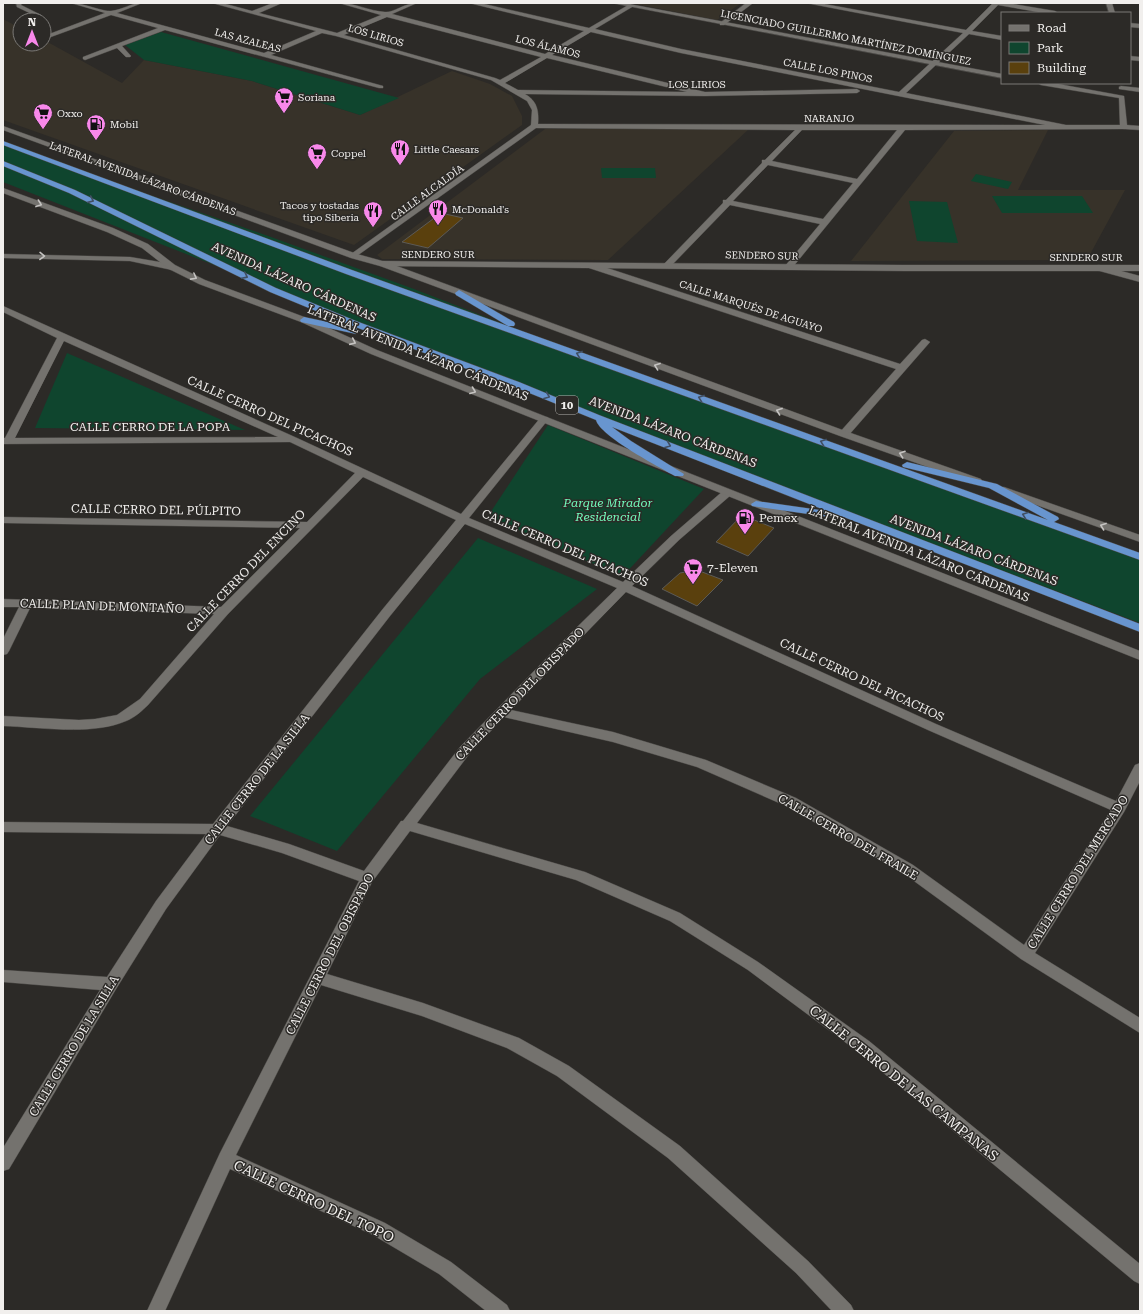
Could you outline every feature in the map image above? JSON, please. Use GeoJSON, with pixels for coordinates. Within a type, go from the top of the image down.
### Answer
{"type":"FeatureCollection","features":[{"type":"Feature","properties":{"kind":"highway","name":"AVENIDA LÁZARO CÁRDENAS"},"geometry":{"type":"LineString","coordinates":[[3,143],[350,272],[1140,557]]}},
{"type":"Feature","properties":{"kind":"highway","name":"AVENIDA LÁZARO CÁRDENAS"},"geometry":{"type":"LineString","coordinates":[[3,163],[131,218],[196,253],[343,320],[554,399],[596,417],[1140,628]]}},
{"type":"Feature","properties":{"kind":"highway"},"geometry":{"type":"LineString","coordinates":[[459,293],[536,339]]}},
{"type":"Feature","properties":{"kind":"highway"},"geometry":{"type":"LineString","coordinates":[[304,320],[397,340]]}},
{"type":"Feature","properties":{"kind":"highway"},"geometry":{"type":"LineString","coordinates":[[596,417],[611,432],[679,474]]}},
{"type":"Feature","properties":{"kind":"highway"},"geometry":{"type":"LineString","coordinates":[[848,451],[993,486],[1092,539]]}},
{"type":"Feature","properties":{"kind":"highway"},"geometry":{"type":"LineString","coordinates":[[756,504],[856,517]]}},
{"type":"Feature","properties":{"kind":"street"},"geometry":{"type":"LineString","coordinates":[[19,3],[19,6],[32,12]]}},
{"type":"Feature","properties":{"kind":"street","name":"LAS AZALEAS"},"geometry":{"type":"LineString","coordinates":[[74,3],[381,87]]}},
{"type":"Feature","properties":{"kind":"street"},"geometry":{"type":"LineString","coordinates":[[52,35],[139,3]]}},
{"type":"Feature","properties":{"kind":"street","name":"LOS LIRIOS"},"geometry":{"type":"LineString","coordinates":[[215,3],[321,30],[486,77],[501,83]]}},
{"type":"Feature","properties":{"kind":"street"},"geometry":{"type":"LineString","coordinates":[[252,13],[279,3]]}},
{"type":"Feature","properties":{"kind":"street","name":"LOS ÁLAMOS"},"geometry":{"type":"LineString","coordinates":[[342,3],[387,16],[546,56],[705,94]]}},
{"type":"Feature","properties":{"kind":"street"},"geometry":{"type":"LineString","coordinates":[[355,6],[362,3]]}},
{"type":"Feature","properties":{"kind":"street"},"geometry":{"type":"LineString","coordinates":[[338,35],[387,16],[414,3]]}},
{"type":"Feature","properties":{"kind":"street","name":"CALLE LOS PINOS"},"geometry":{"type":"LineString","coordinates":[[472,3],[587,31],[689,53],[1065,127]]}},
{"type":"Feature","properties":{"kind":"street","name":"LICENCIADO GUILLERMO MARTÍNEZ DOMÍNGUEZ"},"geometry":{"type":"LineString","coordinates":[[615,3],[1001,76]]}},
{"type":"Feature","properties":{"kind":"street"},"geometry":{"type":"LineString","coordinates":[[722,24],[750,3]]}},
{"type":"Feature","properties":{"kind":"street"},"geometry":{"type":"LineString","coordinates":[[809,3],[1001,38]]}},
{"type":"Feature","properties":{"kind":"street"},"geometry":{"type":"LineString","coordinates":[[901,94],[935,64],[997,3],[1049,12]]}},
{"type":"Feature","properties":{"kind":"street"},"geometry":{"type":"LineString","coordinates":[[501,83],[630,6]]}},
{"type":"Feature","properties":{"kind":"street"},"geometry":{"type":"LineString","coordinates":[[85,58],[164,28]]}},
{"type":"Feature","properties":{"kind":"street"},"geometry":{"type":"LineString","coordinates":[[265,55],[321,30]]}},
{"type":"Feature","properties":{"kind":"street"},"geometry":{"type":"LineString","coordinates":[[119,46],[128,56]]}},
{"type":"Feature","properties":{"kind":"street"},"geometry":{"type":"LineString","coordinates":[[501,83],[519,92],[530,100],[535,110],[534,126]]}},
{"type":"Feature","properties":{"kind":"street"},"geometry":{"type":"LineString","coordinates":[[1047,84],[1122,97]]}},
{"type":"Feature","properties":{"kind":"street"},"geometry":{"type":"LineString","coordinates":[[1124,127],[1121,85],[1140,90]]}},
{"type":"Feature","properties":{"kind":"street","name":"LOS LIRIOS"},"geometry":{"type":"LineString","coordinates":[[519,92],[705,94],[807,93],[876,90]]}},
{"type":"Feature","properties":{"kind":"street","name":"NARANJO"},"geometry":{"type":"LineString","coordinates":[[534,126],[1140,128]]}},
{"type":"Feature","properties":{"kind":"street","name":"CALLE ALCALDÍA"},"geometry":{"type":"LineString","coordinates":[[354,256],[534,126]]}},
{"type":"Feature","properties":{"kind":"street","name":"LATERAL AVENIDA LÁZARO CÁRDENAS"},"geometry":{"type":"LineString","coordinates":[[3,128],[354,256],[383,264],[844,434],[1140,539]]}},
{"type":"Feature","properties":{"kind":"street"},"geometry":{"type":"LineString","coordinates":[[666,265],[765,162],[800,128]]}},
{"type":"Feature","properties":{"kind":"street"},"geometry":{"type":"LineString","coordinates":[[789,266],[824,222],[904,128]]}},
{"type":"Feature","properties":{"kind":"street"},"geometry":{"type":"LineString","coordinates":[[765,162],[858,182]]}},
{"type":"Feature","properties":{"kind":"street","name":"LATERAL AVENIDA LÁZARO CÁRDENAS"},"geometry":{"type":"LineString","coordinates":[[3,190],[110,230],[145,246],[172,267],[218,289],[304,320],[374,352],[1140,656]]}},
{"type":"Feature","properties":{"kind":"street"},"geometry":{"type":"LineString","coordinates":[[726,202],[824,222]]}},
{"type":"Feature","properties":{"kind":"street"},"geometry":{"type":"LineString","coordinates":[[3,256],[130,259],[172,267]]}},
{"type":"Feature","properties":{"kind":"street","name":"SENDERO SUR"},"geometry":{"type":"LineString","coordinates":[[383,264],[1140,268]]}},
{"type":"Feature","properties":{"kind":"street","name":"CALLE MARQUÉS DE AGUAYO"},"geometry":{"type":"LineString","coordinates":[[592,266],[903,368]]}},
{"type":"Feature","properties":{"kind":"street"},"geometry":{"type":"LineString","coordinates":[[1099,268],[1140,279]]}},
{"type":"Feature","properties":{"kind":"street","name":"CALLE CERRO DEL PICACHOS"},"geometry":{"type":"LineString","coordinates":[[3,309],[62,337],[293,440],[463,519],[626,588],[932,727],[1119,808]]}},
{"type":"Feature","properties":{"kind":"street"},"geometry":{"type":"LineString","coordinates":[[5,441],[62,337]]}},
{"type":"Feature","properties":{"kind":"street"},"geometry":{"type":"LineString","coordinates":[[844,434],[925,342]]}},
{"type":"Feature","properties":{"kind":"street","name":"CALLE CERRO DE LA SILLA"},"geometry":{"type":"LineString","coordinates":[[3,1163],[111,984],[161,905],[217,830],[386,613],[544,419]]}},
{"type":"Feature","properties":{"kind":"street","name":"CALLE CERRO DE LA POPA"},"geometry":{"type":"LineString","coordinates":[[5,441],[293,440]]}},
{"type":"Feature","properties":{"kind":"street","name":"CALLE CERRO DEL ENCINO"},"geometry":{"type":"LineString","coordinates":[[3,721],[80,723],[106,722],[122,717],[133,711],[153,691],[224,611],[362,472]]}},
{"type":"Feature","properties":{"kind":"street","name":"CALLE CERRO DEL OBISPADO"},"geometry":{"type":"LineString","coordinates":[[156,1311],[226,1159],[367,878],[406,825],[465,750],[575,636],[626,588],[675,538],[728,493]]}},
{"type":"Feature","properties":{"kind":"street","name":"CALLE CERRO DEL PÚLPITO"},"geometry":{"type":"LineString","coordinates":[[3,520],[308,525]]}},
{"type":"Feature","properties":{"kind":"street","name":"CALLE PLAN DE MONTAÑO"},"geometry":{"type":"LineString","coordinates":[[3,603],[224,611]]}},
{"type":"Feature","properties":{"kind":"street"},"geometry":{"type":"LineString","coordinates":[[3,651],[26,604]]}},
{"type":"Feature","properties":{"kind":"street","name":"CALLE CERRO DEL FRAILE"},"geometry":{"type":"LineString","coordinates":[[501,712],[613,737],[701,763],[791,802],[908,869],[1026,955],[1140,1026]]}},
{"type":"Feature","properties":{"kind":"street","name":"CALLE CERRO DEL MERCADO"},"geometry":{"type":"LineString","coordinates":[[1026,955],[1119,808],[1140,768]]}},
{"type":"Feature","properties":{"kind":"street","name":"CALLE CERRO DE LAS CAMPANAS"},"geometry":{"type":"LineString","coordinates":[[406,825],[580,876],[675,918],[753,966],[863,1046],[1140,1275]]}},
{"type":"Feature","properties":{"kind":"street"},"geometry":{"type":"LineString","coordinates":[[3,827],[217,830],[284,848],[367,878]]}},
{"type":"Feature","properties":{"kind":"street"},"geometry":{"type":"LineString","coordinates":[[317,977],[423,1010],[513,1043],[562,1071],[674,1152],[802,1267],[845,1311]]}},
{"type":"Feature","properties":{"kind":"street"},"geometry":{"type":"LineString","coordinates":[[4,978],[111,984]]}},
{"type":"Feature","properties":{"kind":"street","name":"CALLE CERRO DEL TOPO"},"geometry":{"type":"LineString","coordinates":[[226,1159],[379,1228],[445,1268],[501,1311]]}},
{"type":"Feature","properties":{"kind":"shaded area"},"geometry":{"type":"Polygon","coordinates":[[[630,3],[741,3],[717,20],[630,3]]]}},
{"type":"Feature","properties":{"kind":"shaded area"},"geometry":{"type":"Polygon","coordinates":[[[3,19],[12,24],[12,52],[52,52],[52,44],[122,83],[144,60],[252,81],[360,115],[452,71],[490,84],[512,96],[522,116],[522,125],[354,245],[3,120],[3,19]]]}},
{"type":"Feature","properties":{"kind":"shaded area"},"geometry":{"type":"Polygon","coordinates":[[[545,129],[749,129],[608,260],[382,259],[377,255],[545,129]]]}},
{"type":"Feature","properties":{"kind":"shaded area"},"geometry":{"type":"Polygon","coordinates":[[[1048,130],[1018,190],[1125,190],[1087,260],[851,261],[954,131],[1048,130]]]}},
{"type":"Feature","properties":{"kind":"green space"},"geometry":{"type":"Polygon","coordinates":[[[161,32],[399,98],[360,115],[252,81],[144,60],[125,45],[161,32]]]}},
{"type":"Feature","properties":{"kind":"green space"},"geometry":{"type":"Polygon","coordinates":[[[3,144],[271,237],[414,289],[645,379],[1140,555],[1140,623],[432,353],[3,182],[3,144]]]}},
{"type":"Feature","properties":{"kind":"green space"},"geometry":{"type":"Polygon","coordinates":[[[601,168],[655,168],[656,178],[602,178],[601,168]]]}},
{"type":"Feature","properties":{"kind":"green space"},"geometry":{"type":"Polygon","coordinates":[[[976,174],[1012,182],[1008,189],[971,181],[976,174]]]}},
{"type":"Feature","properties":{"kind":"green space"},"geometry":{"type":"Polygon","coordinates":[[[992,196],[1082,196],[1093,213],[1002,213],[992,196]]]}},
{"type":"Feature","properties":{"kind":"green space"},"geometry":{"type":"Polygon","coordinates":[[[909,201],[947,202],[958,243],[917,241],[909,201]]]}},
{"type":"Feature","properties":{"kind":"green space"},"geometry":{"type":"Polygon","coordinates":[[[67,353],[245,430],[35,428],[67,353]]]}},
{"type":"Feature","properties":{"kind":"green space","name":"Parque Mirador Residencial"},"geometry":{"type":"Polygon","coordinates":[[[548,425],[704,489],[622,577],[488,516],[548,425]]]}},
{"type":"Feature","properties":{"kind":"green space"},"geometry":{"type":"Polygon","coordinates":[[[478,538],[597,589],[480,679],[337,851],[250,816],[478,538]]]}},
{"type":"Feature","properties":{"kind":"building","name":"McDonald's"},"geometry":{"type":"Polygon","coordinates":[[[441,213],[463,218],[428,248],[402,242],[441,213]]]}},
{"type":"Feature","properties":{"kind":"building","name":"Pemex"},"geometry":{"type":"Polygon","coordinates":[[[742,515],[774,528],[748,556],[716,542],[742,515]]]}},
{"type":"Feature","properties":{"kind":"building","name":"7-Eleven"},"geometry":{"type":"Polygon","coordinates":[[[697,570],[723,580],[697,606],[662,589],[680,573],[697,570]]]}},
{"type":"Feature","properties":{"kind":"place","name":"Soriana"},"geometry":{"type":"Point","coordinates":[284,114]}},
{"type":"Feature","properties":{"kind":"place","name":"Oxxo"},"geometry":{"type":"Point","coordinates":[43,130]}},
{"type":"Feature","properties":{"kind":"place","name":"Mobil"},"geometry":{"type":"Point","coordinates":[96,141]}},
{"type":"Feature","properties":{"kind":"place","name":"Little Caesars"},"geometry":{"type":"Point","coordinates":[400,166]}},
{"type":"Feature","properties":{"kind":"place","name":"Coppel"},"geometry":{"type":"Point","coordinates":[317,170]}},
{"type":"Feature","properties":{"kind":"place","name":"McDonald's"},"geometry":{"type":"Point","coordinates":[438,226]}},
{"type":"Feature","properties":{"kind":"place","name":"Tacos y tostadas tipo Siberia"},"geometry":{"type":"Point","coordinates":[373,228]}},
{"type":"Feature","properties":{"kind":"place","name":"Pemex"},"geometry":{"type":"Point","coordinates":[745,535]}},
{"type":"Feature","properties":{"kind":"place","name":"7-Eleven"},"geometry":{"type":"Point","coordinates":[693,585]}}]}
